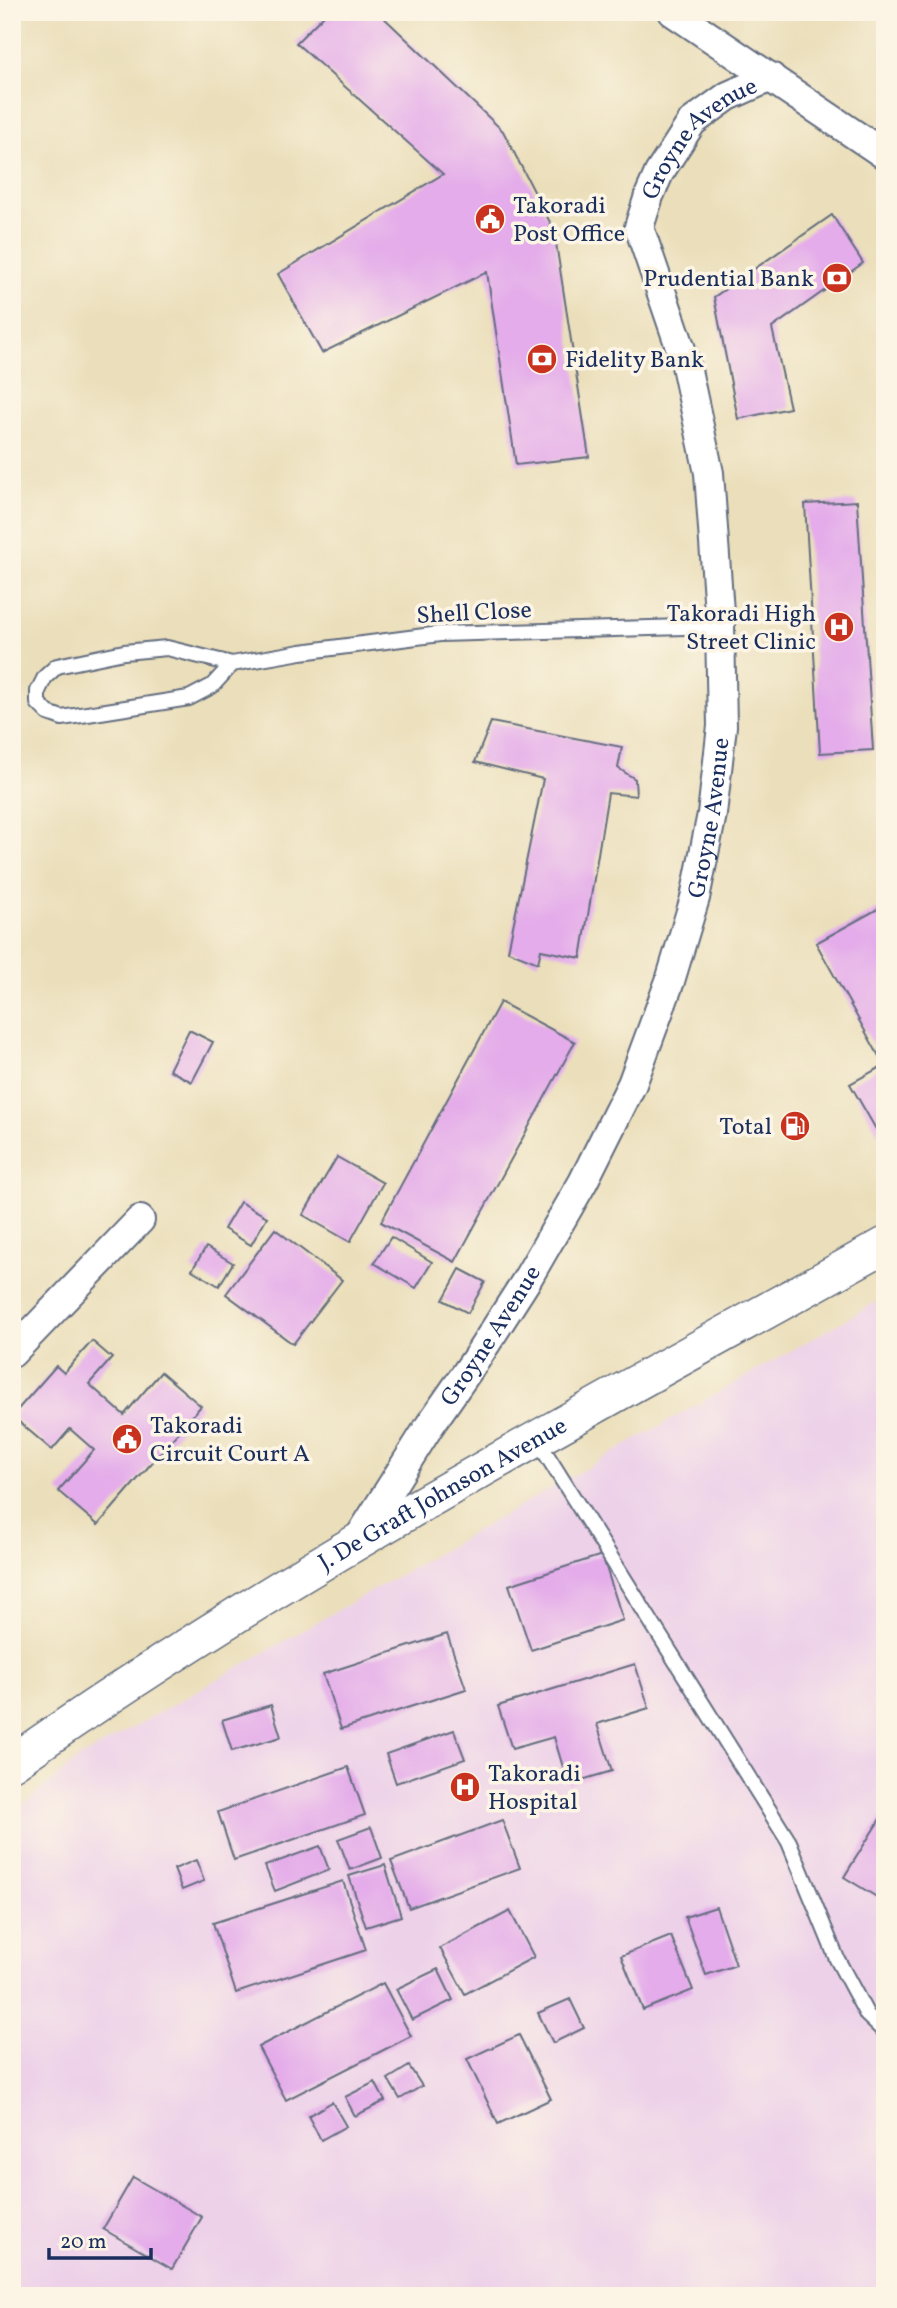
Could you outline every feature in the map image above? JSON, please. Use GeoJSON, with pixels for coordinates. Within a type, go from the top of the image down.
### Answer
{"type":"FeatureCollection","features":[{"type":"Feature","properties":{"kind":"street"},"geometry":{"type":"LineString","coordinates":[[673,12],[885,155]]}},
{"type":"Feature","properties":{"kind":"street","name":"Groyne Avenue"},"geometry":{"type":"LineString","coordinates":[[357,1541],[526,1281],[583,1182],[632,1084],[670,981],[695,898],[712,814],[722,726],[720,626],[709,473],[685,361],[639,226],[659,173],[692,122],[728,96],[771,77]]}},
{"type":"Feature","properties":{"kind":"street"},"geometry":{"type":"LineString","coordinates":[[12,1353],[140,1220]]}},
{"type":"Feature","properties":{"kind":"street","name":"J. De Graft Johnson Avenue"},"geometry":{"type":"LineString","coordinates":[[12,1763],[106,1697],[357,1541],[536,1438],[885,1245]]}},
{"type":"Feature","properties":{"kind":"lane","name":"Shell Close"},"geometry":{"type":"LineString","coordinates":[[232,664],[212,686],[189,698],[62,719],[48,713],[38,703],[38,691],[45,677],[57,666],[111,655],[167,648],[232,664],[440,634],[720,626]]}},
{"type":"Feature","properties":{"kind":"lane"},"geometry":{"type":"LineString","coordinates":[[536,1438],[789,1842],[837,1959],[867,2015],[885,2032]]}},
{"type":"Feature","properties":{"kind":"shaded area","name":"Takoradi Hospital"},"geometry":{"type":"Polygon","coordinates":[[[885,1297],[885,2296],[12,2296],[12,1815],[78,1759],[885,1297]]]}},
{"type":"Feature","properties":{"kind":"building"},"geometry":{"type":"Polygon","coordinates":[[[327,12],[378,12],[503,131],[554,230],[589,457],[516,465],[487,272],[322,353],[278,274],[443,174],[296,43],[327,12]]]}},
{"type":"Feature","properties":{"kind":"building"},"geometry":{"type":"Polygon","coordinates":[[[832,215],[863,263],[772,328],[790,408],[738,419],[714,297],[832,215]]]}},
{"type":"Feature","properties":{"kind":"building","name":"Takoradi High Street Clinic"},"geometry":{"type":"Polygon","coordinates":[[[857,501],[873,750],[820,753],[805,504],[857,501]]]}},
{"type":"Feature","properties":{"kind":"building"},"geometry":{"type":"Polygon","coordinates":[[[491,722],[622,747],[618,768],[635,779],[636,796],[608,793],[581,958],[541,950],[538,963],[508,951],[543,779],[475,762],[491,722]]]}},
{"type":"Feature","properties":{"kind":"building"},"geometry":{"type":"Polygon","coordinates":[[[885,905],[885,1145],[850,1084],[884,1065],[816,943],[885,905]]]}},
{"type":"Feature","properties":{"kind":"building"},"geometry":{"type":"Polygon","coordinates":[[[500,1002],[575,1042],[455,1262],[381,1222],[500,1002]]]}},
{"type":"Feature","properties":{"kind":"building"},"geometry":{"type":"Polygon","coordinates":[[[189,1030],[213,1042],[192,1082],[169,1070],[189,1030]]]}},
{"type":"Feature","properties":{"kind":"building"},"geometry":{"type":"Polygon","coordinates":[[[337,1157],[383,1183],[350,1242],[303,1215],[337,1157]]]}},
{"type":"Feature","properties":{"kind":"building"},"geometry":{"type":"Polygon","coordinates":[[[240,1202],[267,1217],[251,1245],[224,1229],[240,1202]]]}},
{"type":"Feature","properties":{"kind":"building"},"geometry":{"type":"Polygon","coordinates":[[[275,1229],[342,1280],[293,1344],[226,1294],[275,1229]]]}},
{"type":"Feature","properties":{"kind":"building"},"geometry":{"type":"Polygon","coordinates":[[[391,1237],[432,1262],[416,1288],[374,1263],[391,1237]]]}},
{"type":"Feature","properties":{"kind":"building"},"geometry":{"type":"Polygon","coordinates":[[[206,1247],[233,1263],[219,1286],[192,1270],[206,1247]]]}},
{"type":"Feature","properties":{"kind":"building"},"geometry":{"type":"Polygon","coordinates":[[[460,1269],[485,1282],[468,1313],[443,1300],[460,1269]]]}},
{"type":"Feature","properties":{"kind":"building","name":"Takoradi Circuit Court A"},"geometry":{"type":"Polygon","coordinates":[[[92,1341],[112,1358],[89,1384],[124,1415],[161,1372],[201,1406],[98,1525],[58,1491],[94,1450],[70,1429],[52,1450],[12,1416],[56,1366],[64,1373],[92,1341]]]}},
{"type":"Feature","properties":{"kind":"building"},"geometry":{"type":"Polygon","coordinates":[[[602,1555],[623,1620],[531,1650],[509,1585],[602,1555]]]}},
{"type":"Feature","properties":{"kind":"building"},"geometry":{"type":"Polygon","coordinates":[[[447,1634],[466,1689],[341,1729],[323,1674],[447,1634]]]}},
{"type":"Feature","properties":{"kind":"building"},"geometry":{"type":"Polygon","coordinates":[[[635,1664],[649,1708],[597,1724],[612,1771],[568,1784],[554,1737],[512,1749],[498,1706],[635,1664]]]}},
{"type":"Feature","properties":{"kind":"building"},"geometry":{"type":"Polygon","coordinates":[[[271,1705],[281,1737],[232,1751],[222,1720],[271,1705]]]}},
{"type":"Feature","properties":{"kind":"building"},"geometry":{"type":"Polygon","coordinates":[[[454,1730],[465,1759],[396,1783],[386,1754],[454,1730]]]}},
{"type":"Feature","properties":{"kind":"building"},"geometry":{"type":"Polygon","coordinates":[[[348,1767],[365,1815],[234,1860],[218,1812],[348,1767]]]}},
{"type":"Feature","properties":{"kind":"building"},"geometry":{"type":"Polygon","coordinates":[[[885,1811],[885,1902],[844,1877],[885,1811]]]}},
{"type":"Feature","properties":{"kind":"building"},"geometry":{"type":"Polygon","coordinates":[[[502,1820],[520,1868],[409,1908],[391,1861],[502,1820]]]}},
{"type":"Feature","properties":{"kind":"building"},"geometry":{"type":"Polygon","coordinates":[[[371,1827],[382,1858],[350,1870],[338,1839],[371,1827]]]}},
{"type":"Feature","properties":{"kind":"building"},"geometry":{"type":"Polygon","coordinates":[[[320,1846],[329,1870],[275,1891],[265,1866],[320,1846]]]}},
{"type":"Feature","properties":{"kind":"building"},"geometry":{"type":"Polygon","coordinates":[[[196,1860],[204,1881],[182,1890],[174,1869],[196,1860]]]}},
{"type":"Feature","properties":{"kind":"building"},"geometry":{"type":"Polygon","coordinates":[[[385,1865],[401,1916],[366,1927],[349,1876],[385,1865]]]}},
{"type":"Feature","properties":{"kind":"building"},"geometry":{"type":"Polygon","coordinates":[[[343,1881],[366,1950],[236,1993],[213,1923],[343,1881]]]}},
{"type":"Feature","properties":{"kind":"building"},"geometry":{"type":"Polygon","coordinates":[[[716,1907],[736,1965],[706,1975],[685,1917],[716,1907]]]}},
{"type":"Feature","properties":{"kind":"building"},"geometry":{"type":"Polygon","coordinates":[[[510,1911],[534,1957],[465,1994],[440,1948],[510,1911]]]}},
{"type":"Feature","properties":{"kind":"building"},"geometry":{"type":"Polygon","coordinates":[[[671,1936],[693,1990],[643,2010],[621,1956],[671,1936]]]}},
{"type":"Feature","properties":{"kind":"building"},"geometry":{"type":"Polygon","coordinates":[[[438,1969],[453,2000],[412,2020],[396,1989],[438,1969]]]}},
{"type":"Feature","properties":{"kind":"building"},"geometry":{"type":"Polygon","coordinates":[[[383,1983],[411,2036],[286,2100],[258,2047],[383,1983]]]}},
{"type":"Feature","properties":{"kind":"building"},"geometry":{"type":"Polygon","coordinates":[[[570,1999],[584,2028],[553,2043],[538,2013],[570,1999]]]}},
{"type":"Feature","properties":{"kind":"building"},"geometry":{"type":"Polygon","coordinates":[[[519,2035],[551,2099],[498,2124],[467,2059],[519,2035]]]}},
{"type":"Feature","properties":{"kind":"building"},"geometry":{"type":"Polygon","coordinates":[[[409,2066],[422,2086],[400,2099],[388,2079],[409,2066]]]}},
{"type":"Feature","properties":{"kind":"building"},"geometry":{"type":"Polygon","coordinates":[[[375,2082],[385,2101],[355,2116],[345,2097],[375,2082]]]}},
{"type":"Feature","properties":{"kind":"building"},"geometry":{"type":"Polygon","coordinates":[[[332,2102],[346,2126],[321,2140],[308,2116],[332,2102]]]}},
{"type":"Feature","properties":{"kind":"building"},"geometry":{"type":"Polygon","coordinates":[[[133,2177],[202,2217],[172,2269],[103,2229],[133,2177]]]}},
{"type":"Feature","properties":{"kind":"place","name":"Takoradi Post Office"},"geometry":{"type":"Point","coordinates":[490,219]}},
{"type":"Feature","properties":{"kind":"place","name":"Prudential Bank"},"geometry":{"type":"Point","coordinates":[837,278]}},
{"type":"Feature","properties":{"kind":"place","name":"Fidelity Bank"},"geometry":{"type":"Point","coordinates":[542,359]}},
{"type":"Feature","properties":{"kind":"place","name":"Takoradi High Street Clinic"},"geometry":{"type":"Point","coordinates":[839,627]}},
{"type":"Feature","properties":{"kind":"place","name":"Total"},"geometry":{"type":"Point","coordinates":[795,1126]}},
{"type":"Feature","properties":{"kind":"place","name":"Takoradi Circuit Court A"},"geometry":{"type":"Point","coordinates":[127,1439]}},
{"type":"Feature","properties":{"kind":"place","name":"Takoradi Hospital"},"geometry":{"type":"Point","coordinates":[465,1787]}}]}
